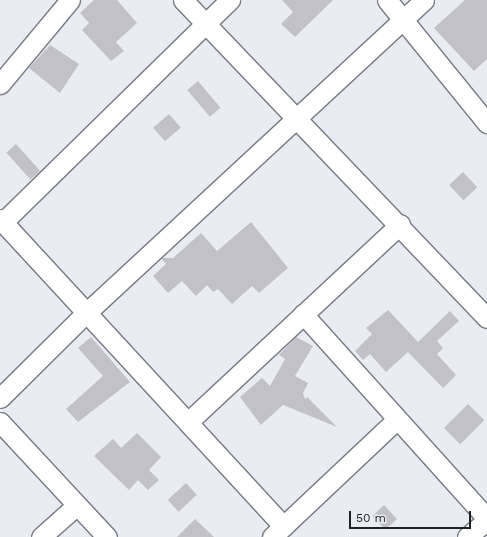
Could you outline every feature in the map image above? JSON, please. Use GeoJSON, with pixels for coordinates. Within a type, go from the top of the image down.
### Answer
{"type":"FeatureCollection","features":[{"type":"Feature","properties":{"kind":"street"},"geometry":{"type":"LineString","coordinates":[[4,72],[70,0]]}},
{"type":"Feature","properties":{"kind":"street"},"geometry":{"type":"LineString","coordinates":[[183,0],[400,224],[487,318]]}},
{"type":"Feature","properties":{"kind":"street"},"geometry":{"type":"LineString","coordinates":[[230,0],[2,220],[85,314],[188,422],[278,531],[396,420]]}},
{"type":"Feature","properties":{"kind":"street"},"geometry":{"type":"LineString","coordinates":[[386,0],[404,19],[487,122]]}},
{"type":"Feature","properties":{"kind":"street"},"geometry":{"type":"LineString","coordinates":[[0,398],[85,314],[424,0]]}},
{"type":"Feature","properties":{"kind":"street"},"geometry":{"type":"LineString","coordinates":[[188,422],[400,224]]}},
{"type":"Feature","properties":{"kind":"street"},"geometry":{"type":"LineString","coordinates":[[303,314],[396,420],[487,519],[467,537]]}},
{"type":"Feature","properties":{"kind":"street"},"geometry":{"type":"LineString","coordinates":[[0,422],[108,537]]}},
{"type":"Feature","properties":{"kind":"street"},"geometry":{"type":"LineString","coordinates":[[41,537],[77,505]]}},
{"type":"Feature","properties":{"kind":"building"},"geometry":{"type":"Polygon","coordinates":[[[94,0],[117,0],[137,23],[116,42],[124,51],[111,61],[82,30],[89,23],[80,13],[94,0]]]}},
{"type":"Feature","properties":{"kind":"building"},"geometry":{"type":"Polygon","coordinates":[[[282,0],[333,0],[295,37],[281,24],[293,12],[282,0]]]}},
{"type":"Feature","properties":{"kind":"building"},"geometry":{"type":"Polygon","coordinates":[[[465,0],[487,0],[487,59],[474,71],[434,28],[465,0]]]}},
{"type":"Feature","properties":{"kind":"building"},"geometry":{"type":"Polygon","coordinates":[[[50,45],[79,64],[60,93],[29,68],[50,45]]]}},
{"type":"Feature","properties":{"kind":"building"},"geometry":{"type":"Polygon","coordinates":[[[198,81],[220,108],[210,117],[187,90],[198,81]]]}},
{"type":"Feature","properties":{"kind":"building"},"geometry":{"type":"Polygon","coordinates":[[[169,114],[181,128],[165,141],[153,128],[169,114]]]}},
{"type":"Feature","properties":{"kind":"building"},"geometry":{"type":"Polygon","coordinates":[[[16,144],[40,171],[30,179],[6,153],[16,144]]]}},
{"type":"Feature","properties":{"kind":"building"},"geometry":{"type":"Polygon","coordinates":[[[463,172],[477,187],[463,200],[449,185],[463,172]]]}},
{"type":"Feature","properties":{"kind":"building"},"geometry":{"type":"Polygon","coordinates":[[[251,222],[288,268],[259,293],[252,286],[232,304],[218,289],[213,292],[207,285],[196,296],[182,281],[168,293],[153,276],[166,264],[161,258],[173,258],[201,233],[217,251],[251,222]]]}},
{"type":"Feature","properties":{"kind":"building"},"geometry":{"type":"Polygon","coordinates":[[[388,310],[418,342],[450,311],[459,321],[437,341],[443,348],[437,354],[456,375],[443,388],[408,352],[386,372],[370,354],[363,360],[355,351],[372,334],[366,328],[388,310]]]}},
{"type":"Feature","properties":{"kind":"building"},"geometry":{"type":"Polygon","coordinates":[[[91,337],[130,382],[78,422],[66,409],[103,376],[78,348],[91,337]]]}},
{"type":"Feature","properties":{"kind":"building"},"geometry":{"type":"Polygon","coordinates":[[[296,337],[313,346],[295,376],[308,383],[303,393],[305,399],[307,397],[337,427],[283,405],[261,425],[240,397],[262,378],[270,386],[285,359],[279,355],[296,337]]]}},
{"type":"Feature","properties":{"kind":"building"},"geometry":{"type":"Polygon","coordinates":[[[468,404],[484,420],[460,444],[444,428],[468,404]]]}},
{"type":"Feature","properties":{"kind":"building"},"geometry":{"type":"Polygon","coordinates":[[[137,433],[161,457],[149,470],[159,480],[148,490],[138,480],[129,490],[94,456],[113,439],[121,448],[137,433]]]}},
{"type":"Feature","properties":{"kind":"building"},"geometry":{"type":"Polygon","coordinates":[[[186,483],[197,495],[179,512],[168,500],[186,483]]]}},
{"type":"Feature","properties":{"kind":"building"},"geometry":{"type":"Polygon","coordinates":[[[384,505],[397,519],[385,530],[372,516],[384,505]]]}},
{"type":"Feature","properties":{"kind":"building"},"geometry":{"type":"Polygon","coordinates":[[[195,519],[214,537],[177,537],[195,519]]]}}]}
